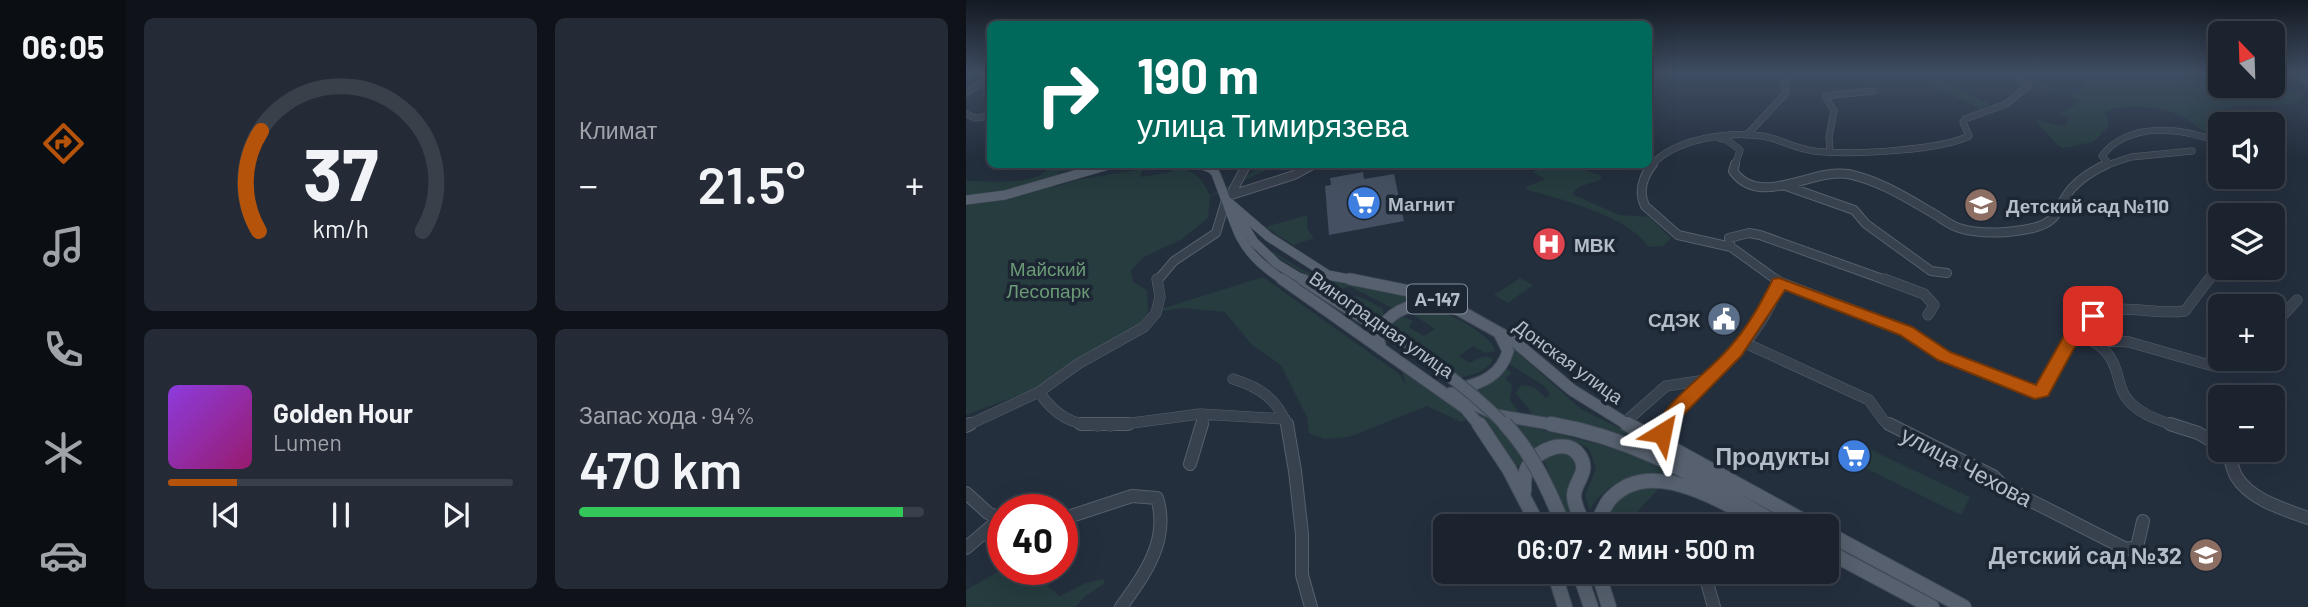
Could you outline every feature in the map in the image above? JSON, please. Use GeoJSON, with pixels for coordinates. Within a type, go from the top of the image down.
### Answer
{"type":"FeatureCollection","features":[{"type":"Feature","properties":{"kind":"main road"},"geometry":{"type":"LineString","coordinates":[[966,200],[1005,197],[1093,168]]}},
{"type":"Feature","properties":{"kind":"main road","name":"Виноградная улица"},"geometry":{"type":"LineString","coordinates":[[1209,168],[1217,175],[1227,198],[1226,206],[1242,241],[1261,265],[1465,408],[1477,421],[1525,496],[1533,514]]}},
{"type":"Feature","properties":{"kind":"main road","name":"Донская улица"},"geometry":{"type":"LineString","coordinates":[[1227,198],[1269,237],[1328,275],[1414,292],[1455,308],[1524,348],[1572,390],[1624,423],[1791,514]]}},
{"type":"Feature","properties":{"kind":"main road","name":"А-147"},"geometry":{"type":"LineString","coordinates":[[1227,198],[1254,242],[1278,264],[1482,400],[1524,445],[1555,500],[1560,514]]}},
{"type":"Feature","properties":{"kind":"main road","name":"А-147"},"geometry":{"type":"LineString","coordinates":[[1386,354],[1378,345],[1377,334],[1383,323],[1394,313],[1409,306],[1426,303],[1442,303],[1455,308]]}},
{"type":"Feature","properties":{"kind":"main road","name":"А-147"},"geometry":{"type":"LineString","coordinates":[[1426,381],[1441,387],[1460,388],[1479,384],[1494,375],[1504,364],[1508,351],[1504,340],[1496,332]]}},
{"type":"Feature","properties":{"kind":"main road","name":"А-147"},"geometry":{"type":"LineString","coordinates":[[1426,381],[1496,415],[1614,438],[1657,455],[1760,514]]}},
{"type":"Feature","properties":{"kind":"main road"},"geometry":{"type":"LineString","coordinates":[[1525,496],[1524,474],[1530,459],[1549,448],[1561,446],[1572,449],[1580,456],[1584,466],[1583,477],[1574,495],[1580,514]]}},
{"type":"Feature","properties":{"kind":"main road"},"geometry":{"type":"LineString","coordinates":[[1601,514],[1604,505],[1618,490],[1638,481],[1660,479],[1692,488],[1742,514]]}},
{"type":"Feature","properties":{"kind":"main road"},"geometry":{"type":"LineString","coordinates":[[1839,539],[1964,607]]}},
{"type":"Feature","properties":{"kind":"main road"},"geometry":{"type":"LineString","coordinates":[[1839,557],[1933,607]]}},
{"type":"Feature","properties":{"kind":"main road"},"geometry":{"type":"LineString","coordinates":[[1558,584],[1565,607]]}},
{"type":"Feature","properties":{"kind":"main road"},"geometry":{"type":"LineString","coordinates":[[1583,584],[1591,607]]}},
{"type":"Feature","properties":{"kind":"main road"},"geometry":{"type":"LineString","coordinates":[[1602,584],[1609,607]]}},
{"type":"Feature","properties":{"kind":"street"},"geometry":{"type":"LineString","coordinates":[[1747,135],[1778,101]]}},
{"type":"Feature","properties":{"kind":"street"},"geometry":{"type":"LineString","coordinates":[[1828,101],[1834,111],[1829,137],[1830,152]]}},
{"type":"Feature","properties":{"kind":"street"},"geometry":{"type":"LineString","coordinates":[[1652,165],[1675,148],[1700,139],[1747,135],[1770,138],[1812,151],[1925,148],[1965,139],[1969,132],[1963,122],[1965,119],[2009,101]]}},
{"type":"Feature","properties":{"kind":"street"},"geometry":{"type":"LineString","coordinates":[[966,114],[972,118],[987,116]]}},
{"type":"Feature","properties":{"kind":"street"},"geometry":{"type":"LineString","coordinates":[[2108,163],[2102,156],[2106,146],[2128,134],[2171,131],[2208,137]]}},
{"type":"Feature","properties":{"kind":"street"},"geometry":{"type":"LineString","coordinates":[[1700,139],[1722,139],[1740,149],[1733,171],[1740,182],[1749,185],[1786,186],[1854,210],[1866,224],[1931,271],[1947,273]]}},
{"type":"Feature","properties":{"kind":"street"},"geometry":{"type":"LineString","coordinates":[[1786,186],[1819,175],[1852,174],[1956,227],[1973,231],[2010,231],[2038,225],[2057,217],[2071,190],[2091,172],[2108,163],[2192,151]]}},
{"type":"Feature","properties":{"kind":"street"},"geometry":{"type":"LineString","coordinates":[[966,426],[1039,392],[1078,364],[1144,327],[1156,313],[1160,297],[1157,280],[1174,261],[1216,233],[1227,198],[1245,168]]}},
{"type":"Feature","properties":{"kind":"street"},"geometry":{"type":"LineString","coordinates":[[1227,198],[1307,168]]}},
{"type":"Feature","properties":{"kind":"street"},"geometry":{"type":"LineString","coordinates":[[1649,168],[1642,184],[1642,200],[1645,206],[1678,235],[1731,247],[1779,282],[1906,331],[1944,356],[2035,392],[2042,391],[2078,326],[2093,316],[2109,310],[2148,314],[2185,311],[2209,280]]}},
{"type":"Feature","properties":{"kind":"street"},"geometry":{"type":"LineString","coordinates":[[1237,209],[1238,198],[1244,191]]}},
{"type":"Feature","properties":{"kind":"street"},"geometry":{"type":"LineString","coordinates":[[1731,247],[1729,238],[1749,233],[1760,235],[1924,294],[1934,305],[1928,315]]}},
{"type":"Feature","properties":{"kind":"street"},"geometry":{"type":"LineString","coordinates":[[1670,449],[1662,437],[1663,427],[1688,397],[1711,378],[1743,342],[1763,314],[1779,282]]}},
{"type":"Feature","properties":{"kind":"street"},"geometry":{"type":"LineString","coordinates":[[2285,313],[2297,300]]}},
{"type":"Feature","properties":{"kind":"street"},"geometry":{"type":"LineString","coordinates":[[2073,333],[2095,340],[2129,342],[2208,365]]}},
{"type":"Feature","properties":{"kind":"street"},"geometry":{"type":"LineString","coordinates":[[2095,340],[2113,359],[2123,394],[2134,406],[2163,423],[2208,438]]}},
{"type":"Feature","properties":{"kind":"street","name":"улица Чехова"},"geometry":{"type":"LineString","coordinates":[[1743,342],[1869,400],[1884,421],[1897,429],[1993,476],[2004,487],[2126,549],[2137,547],[2143,521]]}},
{"type":"Feature","properties":{"kind":"street"},"geometry":{"type":"LineString","coordinates":[[1624,423],[1660,389],[1711,378]]}},
{"type":"Feature","properties":{"kind":"street"},"geometry":{"type":"LineString","coordinates":[[1233,379],[1250,382],[1271,396],[1286,419],[1295,466],[1302,551],[1301,571],[1311,607]]}},
{"type":"Feature","properties":{"kind":"street"},"geometry":{"type":"LineString","coordinates":[[1681,385],[1687,390],[1688,397]]}},
{"type":"Feature","properties":{"kind":"street"},"geometry":{"type":"LineString","coordinates":[[1039,392],[1048,410],[1062,419],[1080,424],[1108,426],[1205,416],[1286,419]]}},
{"type":"Feature","properties":{"kind":"street"},"geometry":{"type":"LineString","coordinates":[[1189,464],[1205,416]]}},
{"type":"Feature","properties":{"kind":"street"},"geometry":{"type":"LineString","coordinates":[[2232,462],[2240,482],[2254,494],[2308,518]]}},
{"type":"Feature","properties":{"kind":"street"},"geometry":{"type":"LineString","coordinates":[[966,494],[987,512]]}},
{"type":"Feature","properties":{"kind":"street"},"geometry":{"type":"LineString","coordinates":[[1078,514],[1132,496],[1157,498],[1161,521],[1158,544],[1150,564],[1121,607]]}},
{"type":"Feature","properties":{"kind":"street"},"geometry":{"type":"LineString","coordinates":[[966,548],[987,531]]}},
{"type":"Feature","properties":{"kind":"street"},"geometry":{"type":"LineString","coordinates":[[1707,584],[1714,607]]}},
{"type":"Feature","properties":{"kind":"green space"},"geometry":{"type":"Polygon","coordinates":[[[1965,101],[1984,101],[1989,104],[1980,109],[1965,101]]]}},
{"type":"Feature","properties":{"kind":"green space"},"geometry":{"type":"Polygon","coordinates":[[[2079,101],[2299,101],[2223,109],[2227,112],[2208,112],[2208,133],[2169,111],[2136,107],[2114,109],[2105,111],[2109,126],[2093,142],[2063,148],[2056,144],[2035,120],[2064,126],[2070,118],[2060,115],[2079,101]]]}},
{"type":"Feature","properties":{"kind":"green space","name":"Майский Лесопарк"},"geometry":{"type":"Polygon","coordinates":[[[1048,168],[1061,168],[1059,171],[1074,168],[1058,173],[1055,187],[1076,180],[1143,169],[1140,177],[1171,172],[1173,168],[1178,168],[1196,176],[1210,196],[1260,168],[1271,168],[1210,197],[1208,218],[1182,239],[1144,257],[1131,270],[1133,282],[1147,290],[1148,313],[1138,326],[1032,390],[966,415],[966,181],[1024,180],[1035,177],[1048,168]]]}},
{"type":"Feature","properties":{"kind":"green space"},"geometry":{"type":"Polygon","coordinates":[[[1542,168],[1580,168],[1602,176],[1600,180],[1579,187],[1572,194],[1619,215],[1649,217],[1671,238],[1663,246],[1648,247],[1640,237],[1612,218],[1527,190],[1526,187],[1545,179],[1532,172],[1542,168]]]}},
{"type":"Feature","properties":{"kind":"green space"},"geometry":{"type":"Polygon","coordinates":[[[1307,215],[1307,229],[1314,238],[1293,245],[1266,227],[1307,215]]]}},
{"type":"Feature","properties":{"kind":"green space"},"geometry":{"type":"Polygon","coordinates":[[[1270,252],[1305,271],[1327,279],[1426,300],[1392,308],[1349,286],[1335,293],[1270,252]]]}},
{"type":"Feature","properties":{"kind":"green space"},"geometry":{"type":"Polygon","coordinates":[[[1263,277],[1398,373],[1406,385],[1402,370],[1455,407],[1466,420],[1461,422],[1427,406],[1349,437],[1324,439],[1309,433],[1307,417],[1281,365],[1251,344],[1225,312],[1183,308],[1148,313],[1263,277]]]}},
{"type":"Feature","properties":{"kind":"green space"},"geometry":{"type":"Polygon","coordinates":[[[1520,278],[1533,285],[1508,303],[1494,295],[1520,278]]]}},
{"type":"Feature","properties":{"kind":"green space"},"geometry":{"type":"Polygon","coordinates":[[[1353,296],[1361,297],[1383,309],[1384,317],[1378,322],[1339,302],[1353,296]]]}},
{"type":"Feature","properties":{"kind":"green space"},"geometry":{"type":"Polygon","coordinates":[[[1426,308],[1455,318],[1485,337],[1495,351],[1485,353],[1473,346],[1459,356],[1470,363],[1478,358],[1493,359],[1487,367],[1459,378],[1388,335],[1391,322],[1404,317],[1413,321],[1409,327],[1424,336],[1435,329],[1415,316],[1415,311],[1426,308]]]}},
{"type":"Feature","properties":{"kind":"green space"},"geometry":{"type":"Polygon","coordinates":[[[1509,345],[1581,409],[1784,514],[1775,514],[1657,452],[1502,413],[1469,387],[1503,369],[1510,370],[1511,374],[1505,378],[1512,386],[1510,400],[1519,412],[1525,415],[1532,413],[1516,393],[1521,385],[1534,387],[1546,398],[1550,394],[1544,386],[1507,361],[1509,345]]]}},
{"type":"Feature","properties":{"kind":"green space"},"geometry":{"type":"Polygon","coordinates":[[[1475,410],[1621,450],[1687,480],[1645,477],[1620,481],[1599,497],[1590,510],[1585,496],[1596,469],[1589,449],[1570,441],[1550,441],[1532,450],[1516,467],[1475,410]]]}},
{"type":"Feature","properties":{"kind":"green space"},"geometry":{"type":"Polygon","coordinates":[[[1867,448],[1970,497],[1961,515],[1857,464],[1867,448]]]}},
{"type":"Feature","properties":{"kind":"green space"},"geometry":{"type":"Polygon","coordinates":[[[1554,453],[1566,453],[1575,458],[1578,469],[1567,502],[1571,514],[1566,514],[1543,458],[1554,453]]]}},
{"type":"Feature","properties":{"kind":"green space"},"geometry":{"type":"Polygon","coordinates":[[[1660,487],[1635,514],[1606,514],[1622,496],[1638,490],[1660,487]]]}},
{"type":"Feature","properties":{"kind":"green space"},"geometry":{"type":"Polygon","coordinates":[[[987,578],[987,585],[1049,585],[1048,587],[1060,596],[1086,583],[1103,579],[1105,583],[1084,597],[1075,607],[966,607],[966,590],[987,578]]]}},
{"type":"Feature","properties":{"kind":"building","name":"Магнит"},"geometry":{"type":"Polygon","coordinates":[[[1363,172],[1364,179],[1394,174],[1404,221],[1329,235],[1325,186],[1331,185],[1330,178],[1363,172]]]}},
{"type":"Feature","properties":{"kind":"place","name":"Магнит"},"geometry":{"type":"Point","coordinates":[1364,203]}},
{"type":"Feature","properties":{"kind":"place","name":"Детский сад №110"},"geometry":{"type":"Point","coordinates":[1981,205]}},
{"type":"Feature","properties":{"kind":"place","name":"МВК"},"geometry":{"type":"Point","coordinates":[1549,244]}},
{"type":"Feature","properties":{"kind":"place","name":"СДЭК"},"geometry":{"type":"Point","coordinates":[1724,319]}},
{"type":"Feature","properties":{"kind":"place","name":"Продукты"},"geometry":{"type":"Point","coordinates":[1854,456]}},
{"type":"Feature","properties":{"kind":"place","name":"Детский сад №32"},"geometry":{"type":"Point","coordinates":[2206,555]}},
{"type":"Feature","properties":{"kind":"route"},"geometry":{"type":"LineString","coordinates":[[1662,433],[1669,418],[1735,352],[1763,314],[1779,282],[1906,331],[1944,356],[2035,392],[2042,391],[2070,336],[2078,326],[2093,316]]}}]}
